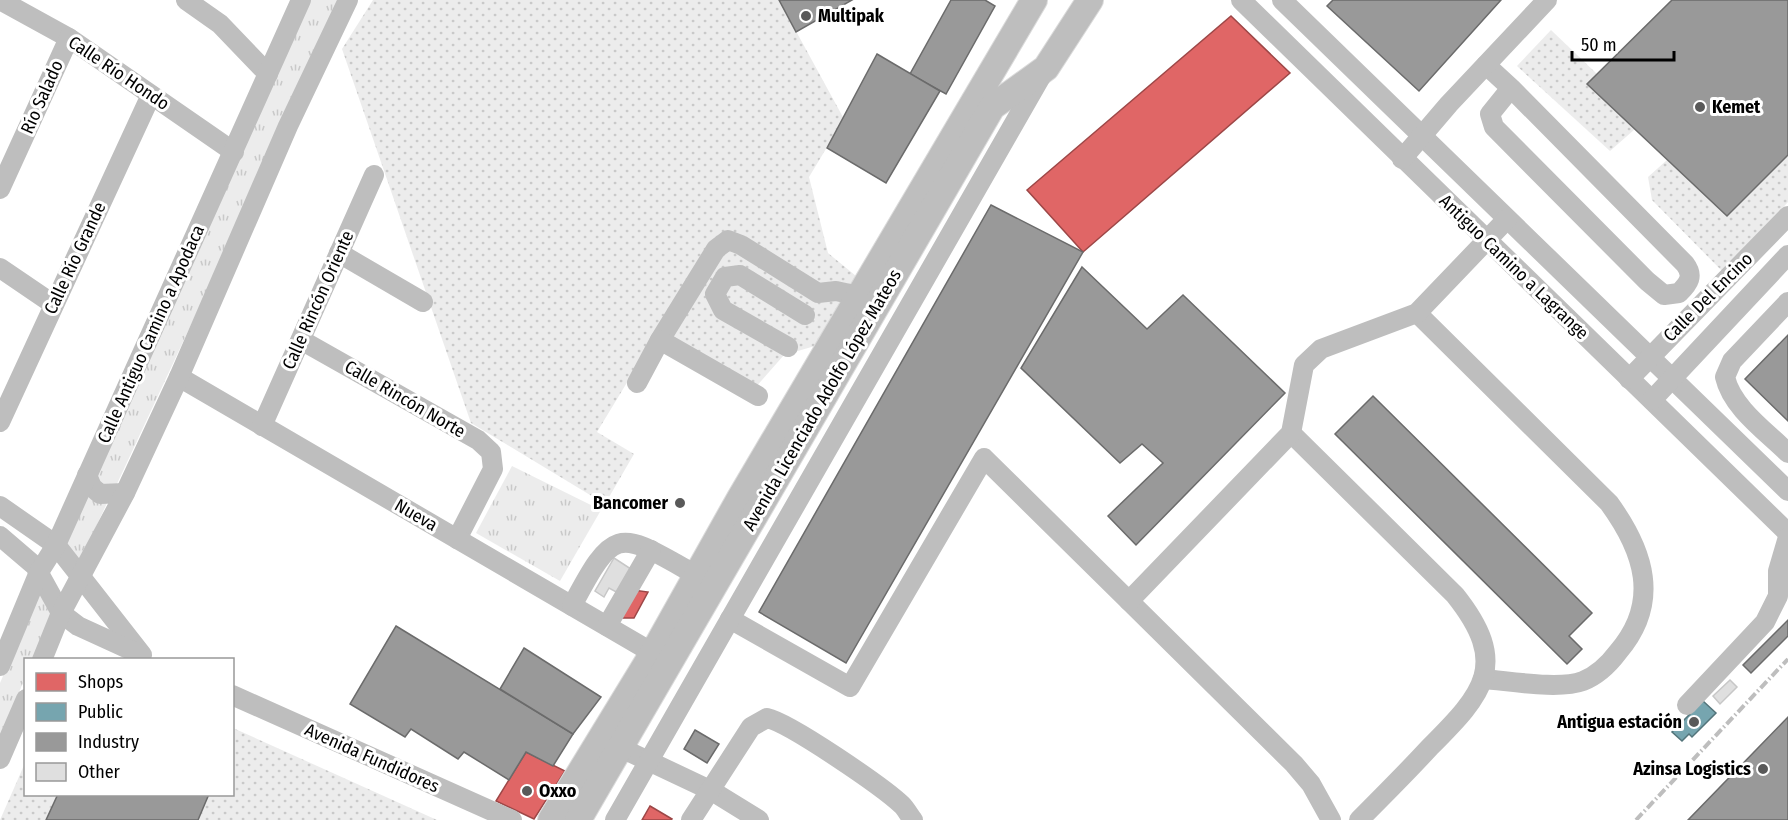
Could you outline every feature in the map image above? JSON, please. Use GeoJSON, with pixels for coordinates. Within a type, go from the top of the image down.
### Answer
{"type":"FeatureCollection","features":[{"type":"Feature","properties":{"kind":"main road"},"geometry":{"type":"LineString","coordinates":[[992,107],[1030,30],[1026,4],[1054,0]]}},
{"type":"Feature","properties":{"kind":"main road","name":"Avenida Licenciado Adolfo López Mateos"},"geometry":{"type":"LineString","coordinates":[[578,820],[992,107],[1046,68],[1090,0]]}},
{"type":"Feature","properties":{"kind":"main road","name":"Avenida Licenciado Adolfo López Mateos"},"geometry":{"type":"LineString","coordinates":[[551,820],[698,576],[740,498],[860,296],[1026,4]]}},
{"type":"Feature","properties":{"kind":"street","name":"Calle Río Hondo"},"geometry":{"type":"LineString","coordinates":[[0,0],[69,38],[234,152]]}},
{"type":"Feature","properties":{"kind":"street"},"geometry":{"type":"LineString","coordinates":[[186,0],[220,24],[268,74]]}},
{"type":"Feature","properties":{"kind":"street","name":"Calle Antiguo Camino a Apodaca"},"geometry":{"type":"LineString","coordinates":[[0,666],[39,572],[56,545],[301,0]]}},
{"type":"Feature","properties":{"kind":"street"},"geometry":{"type":"LineString","coordinates":[[43,658],[61,613],[125,494],[179,377],[288,126],[348,0]]}},
{"type":"Feature","properties":{"kind":"street","name":"Antiguo Camino a Lagrange"},"geometry":{"type":"LineString","coordinates":[[1241,0],[1629,379],[1785,526]]}},
{"type":"Feature","properties":{"kind":"street","name":"Antiguo Camino a Lagrange"},"geometry":{"type":"LineString","coordinates":[[1282,0],[1507,219],[1651,355],[1788,491]]}},
{"type":"Feature","properties":{"kind":"street"},"geometry":{"type":"LineString","coordinates":[[1402,159],[1486,64],[1547,0]]}},
{"type":"Feature","properties":{"kind":"street","name":"Río Salado"},"geometry":{"type":"LineString","coordinates":[[0,189],[69,38]]}},
{"type":"Feature","properties":{"kind":"street"},"geometry":{"type":"LineString","coordinates":[[1486,64],[1511,88],[1685,264],[1690,271],[1690,279],[1679,293],[1664,295],[1647,281],[1494,127],[1490,114],[1511,88]]}},
{"type":"Feature","properties":{"kind":"street"},"geometry":{"type":"LineString","coordinates":[[615,820],[1046,68]]}},
{"type":"Feature","properties":{"kind":"street","name":"Calle Río Grande"},"geometry":{"type":"LineString","coordinates":[[0,422],[6,389],[53,304],[152,95]]}},
{"type":"Feature","properties":{"kind":"street","name":"Calle Rincón Oriente"},"geometry":{"type":"LineString","coordinates":[[262,426],[375,175]]}},
{"type":"Feature","properties":{"kind":"street","name":"Calle Del Encino"},"geometry":{"type":"LineString","coordinates":[[1629,379],[1788,216]]}},
{"type":"Feature","properties":{"kind":"street"},"geometry":{"type":"LineString","coordinates":[[1129,601],[1291,433],[1300,376],[1311,356],[1338,342],[1417,313],[1507,219]]}},
{"type":"Feature","properties":{"kind":"street"},"geometry":{"type":"LineString","coordinates":[[637,384],[660,340],[707,262],[724,242],[733,241],[741,245],[818,293],[836,291],[860,296]]}},
{"type":"Feature","properties":{"kind":"street"},"geometry":{"type":"LineString","coordinates":[[339,253],[423,302]]}},
{"type":"Feature","properties":{"kind":"street","name":"Calle Del Encino"},"geometry":{"type":"LineString","coordinates":[[1652,400],[1788,255]]}},
{"type":"Feature","properties":{"kind":"street"},"geometry":{"type":"LineString","coordinates":[[0,268],[53,304]]}},
{"type":"Feature","properties":{"kind":"street"},"geometry":{"type":"LineString","coordinates":[[805,315],[740,275],[725,277],[715,294],[717,303],[723,310],[786,350],[818,293]]}},
{"type":"Feature","properties":{"kind":"street"},"geometry":{"type":"LineString","coordinates":[[1759,286],[1786,304],[1732,361],[1725,377],[1730,392],[1737,402],[1788,453]]}},
{"type":"Feature","properties":{"kind":"street"},"geometry":{"type":"LineString","coordinates":[[1417,313],[1609,503],[1626,527],[1641,565],[1644,584],[1642,610],[1630,638],[1597,674],[1582,681],[1566,684],[1483,679]]}},
{"type":"Feature","properties":{"kind":"street","name":"Calle Rincón Norte"},"geometry":{"type":"LineString","coordinates":[[301,339],[478,440],[491,452],[493,469],[457,539]]}},
{"type":"Feature","properties":{"kind":"street"},"geometry":{"type":"LineString","coordinates":[[660,340],[758,396]]}},
{"type":"Feature","properties":{"kind":"street","name":"Nueva"},"geometry":{"type":"LineString","coordinates":[[179,377],[653,652]]}},
{"type":"Feature","properties":{"kind":"street"},"geometry":{"type":"LineString","coordinates":[[1291,433],[1467,609],[1482,638],[1486,660],[1483,679],[1468,709],[1359,820]]}},
{"type":"Feature","properties":{"kind":"street"},"geometry":{"type":"LineString","coordinates":[[730,619],[850,687],[984,458],[1294,764],[1311,784],[1331,820]]}},
{"type":"Feature","properties":{"kind":"street"},"geometry":{"type":"LineString","coordinates":[[87,475],[92,487],[100,495],[125,494]]}},
{"type":"Feature","properties":{"kind":"street"},"geometry":{"type":"LineString","coordinates":[[0,506],[56,545],[147,657]]}},
{"type":"Feature","properties":{"kind":"street"},"geometry":{"type":"LineString","coordinates":[[1687,705],[1765,622],[1778,596],[1778,571],[1785,526]]}},
{"type":"Feature","properties":{"kind":"street"},"geometry":{"type":"LineString","coordinates":[[0,536],[30,560],[61,613],[78,626],[147,657]]}},
{"type":"Feature","properties":{"kind":"street"},"geometry":{"type":"LineString","coordinates":[[572,606],[604,551],[624,542],[651,550],[698,576]]}},
{"type":"Feature","properties":{"kind":"street"},"geometry":{"type":"LineString","coordinates":[[607,626],[651,550]]}},
{"type":"Feature","properties":{"kind":"street","name":"Avenida Fundidores"},"geometry":{"type":"LineString","coordinates":[[234,696],[512,820]]}},
{"type":"Feature","properties":{"kind":"street"},"geometry":{"type":"LineString","coordinates":[[0,759],[24,704]]}},
{"type":"Feature","properties":{"kind":"street"},"geometry":{"type":"LineString","coordinates":[[691,820],[712,791],[751,727],[767,718],[788,726],[876,785],[902,805],[913,820]]}},
{"type":"Feature","properties":{"kind":"street"},"geometry":{"type":"LineString","coordinates":[[621,748],[712,791],[759,820]]}},
{"type":"Feature","properties":{"kind":"green space"},"geometry":{"type":"Polygon","coordinates":[[[311,0],[342,0],[116,486],[99,491],[93,478],[311,0]]]}},
{"type":"Feature","properties":{"kind":"green space"},"geometry":{"type":"Polygon","coordinates":[[[373,0],[779,0],[844,119],[809,177],[828,253],[856,276],[815,346],[784,355],[754,389],[657,333],[597,432],[634,454],[605,504],[471,423],[342,49],[373,0]]]}},
{"type":"Feature","properties":{"kind":"green space"},"geometry":{"type":"Polygon","coordinates":[[[1551,30],[1597,74],[1635,129],[1610,151],[1517,66],[1551,30]]]}},
{"type":"Feature","properties":{"kind":"green space"},"geometry":{"type":"Polygon","coordinates":[[[1788,155],[1788,202],[1723,272],[1652,200],[1648,177],[1667,160],[1727,216],[1788,155]]]}},
{"type":"Feature","properties":{"kind":"green space"},"geometry":{"type":"Polygon","coordinates":[[[512,466],[601,510],[560,581],[476,533],[512,466]]]}},
{"type":"Feature","properties":{"kind":"green space"},"geometry":{"type":"Polygon","coordinates":[[[85,492],[107,503],[79,564],[63,542],[85,492]]]}},
{"type":"Feature","properties":{"kind":"green space"},"geometry":{"type":"Polygon","coordinates":[[[39,592],[52,615],[33,658],[24,658],[24,680],[0,738],[0,683],[39,592]]]}},
{"type":"Feature","properties":{"kind":"green space"},"geometry":{"type":"Polygon","coordinates":[[[234,728],[437,820],[0,820],[24,765],[24,796],[234,796],[234,728]]]}},
{"type":"Feature","properties":{"kind":"building: Shops"},"geometry":{"type":"Polygon","coordinates":[[[1231,16],[1290,73],[1083,252],[1027,190],[1231,16]]]}},
{"type":"Feature","properties":{"kind":"building: Shops"},"geometry":{"type":"Polygon","coordinates":[[[633,590],[648,592],[634,618],[618,618],[633,590]]]}},
{"type":"Feature","properties":{"kind":"building: Shops","name":"Oxxo"},"geometry":{"type":"Polygon","coordinates":[[[526,752],[565,771],[534,819],[496,801],[526,752]]]}},
{"type":"Feature","properties":{"kind":"building: Shops"},"geometry":{"type":"Polygon","coordinates":[[[650,806],[672,819],[642,820],[650,806]]]}},
{"type":"Feature","properties":{"kind":"building: Public","name":"Antigua estación"},"geometry":{"type":"Polygon","coordinates":[[[1703,701],[1716,713],[1692,737],[1689,734],[1682,741],[1672,732],[1703,701]]]}},
{"type":"Feature","properties":{"kind":"building: Industry","name":"Multipak"},"geometry":{"type":"Polygon","coordinates":[[[779,0],[852,0],[796,32],[779,0]]]}},
{"type":"Feature","properties":{"kind":"building: Industry"},"geometry":{"type":"Polygon","coordinates":[[[951,0],[985,0],[995,6],[946,94],[910,74],[951,0]]]}},
{"type":"Feature","properties":{"kind":"building: Industry"},"geometry":{"type":"Polygon","coordinates":[[[1333,0],[1501,0],[1419,91],[1327,6],[1333,0]]]}},
{"type":"Feature","properties":{"kind":"building: Industry","name":"Kemet"},"geometry":{"type":"Polygon","coordinates":[[[1672,0],[1788,0],[1788,155],[1727,216],[1587,84],[1672,0]]]}},
{"type":"Feature","properties":{"kind":"building: Industry"},"geometry":{"type":"Polygon","coordinates":[[[877,54],[940,91],[886,183],[827,148],[877,54]]]}},
{"type":"Feature","properties":{"kind":"building: Industry"},"geometry":{"type":"Polygon","coordinates":[[[991,205],[1083,252],[846,663],[759,612],[991,205]]]}},
{"type":"Feature","properties":{"kind":"building: Industry"},"geometry":{"type":"Polygon","coordinates":[[[1082,267],[1147,329],[1183,295],[1285,393],[1136,545],[1108,516],[1163,463],[1142,444],[1120,463],[1021,368],[1082,267]]]}},
{"type":"Feature","properties":{"kind":"building: Industry"},"geometry":{"type":"Polygon","coordinates":[[[1788,335],[1788,421],[1745,379],[1788,335]]]}},
{"type":"Feature","properties":{"kind":"building: Industry"},"geometry":{"type":"Polygon","coordinates":[[[1373,396],[1592,613],[1569,636],[1582,649],[1567,664],[1335,434],[1373,396]]]}},
{"type":"Feature","properties":{"kind":"building: Industry"},"geometry":{"type":"Polygon","coordinates":[[[1788,620],[1788,636],[1751,673],[1743,665],[1788,620]]]}},
{"type":"Feature","properties":{"kind":"building: Industry"},"geometry":{"type":"Polygon","coordinates":[[[396,626],[573,734],[553,766],[526,752],[509,780],[464,752],[458,759],[411,729],[405,737],[350,704],[396,626]]]}},
{"type":"Feature","properties":{"kind":"building: Industry"},"geometry":{"type":"Polygon","coordinates":[[[524,648],[601,697],[573,734],[500,689],[524,648]]]}},
{"type":"Feature","properties":{"kind":"building: Industry","name":"Azinsa Logistics"},"geometry":{"type":"Polygon","coordinates":[[[1788,717],[1788,820],[1688,820],[1788,717]]]}},
{"type":"Feature","properties":{"kind":"building: Industry"},"geometry":{"type":"Polygon","coordinates":[[[695,730],[719,744],[707,763],[684,749],[695,730]]]}},
{"type":"Feature","properties":{"kind":"building: Industry"},"geometry":{"type":"Polygon","coordinates":[[[57,796],[208,796],[198,820],[46,820],[57,796]]]}},
{"type":"Feature","properties":{"kind":"building: Other"},"geometry":{"type":"Polygon","coordinates":[[[614,558],[634,571],[620,594],[609,588],[604,597],[595,591],[614,558]]]}},
{"type":"Feature","properties":{"kind":"building: Other"},"geometry":{"type":"Polygon","coordinates":[[[1730,680],[1737,687],[1720,704],[1713,696],[1730,680]]]}},
{"type":"Feature","properties":{"kind":"railway"},"geometry":{"type":"LineString","coordinates":[[1636,820],[1788,659]]}},
{"type":"Feature","properties":{"kind":"place","name":"Multipak"},"geometry":{"type":"Point","coordinates":[806,16]}},
{"type":"Feature","properties":{"kind":"place","name":"Kemet"},"geometry":{"type":"Point","coordinates":[1700,107]}},
{"type":"Feature","properties":{"kind":"place","name":"Bancomer"},"geometry":{"type":"Point","coordinates":[680,503]}},
{"type":"Feature","properties":{"kind":"place","name":"Antigua estación"},"geometry":{"type":"Point","coordinates":[1694,722]}},
{"type":"Feature","properties":{"kind":"place","name":"Azinsa Logistics"},"geometry":{"type":"Point","coordinates":[1763,769]}},
{"type":"Feature","properties":{"kind":"place","name":"Oxxo"},"geometry":{"type":"Point","coordinates":[527,791]}}]}
